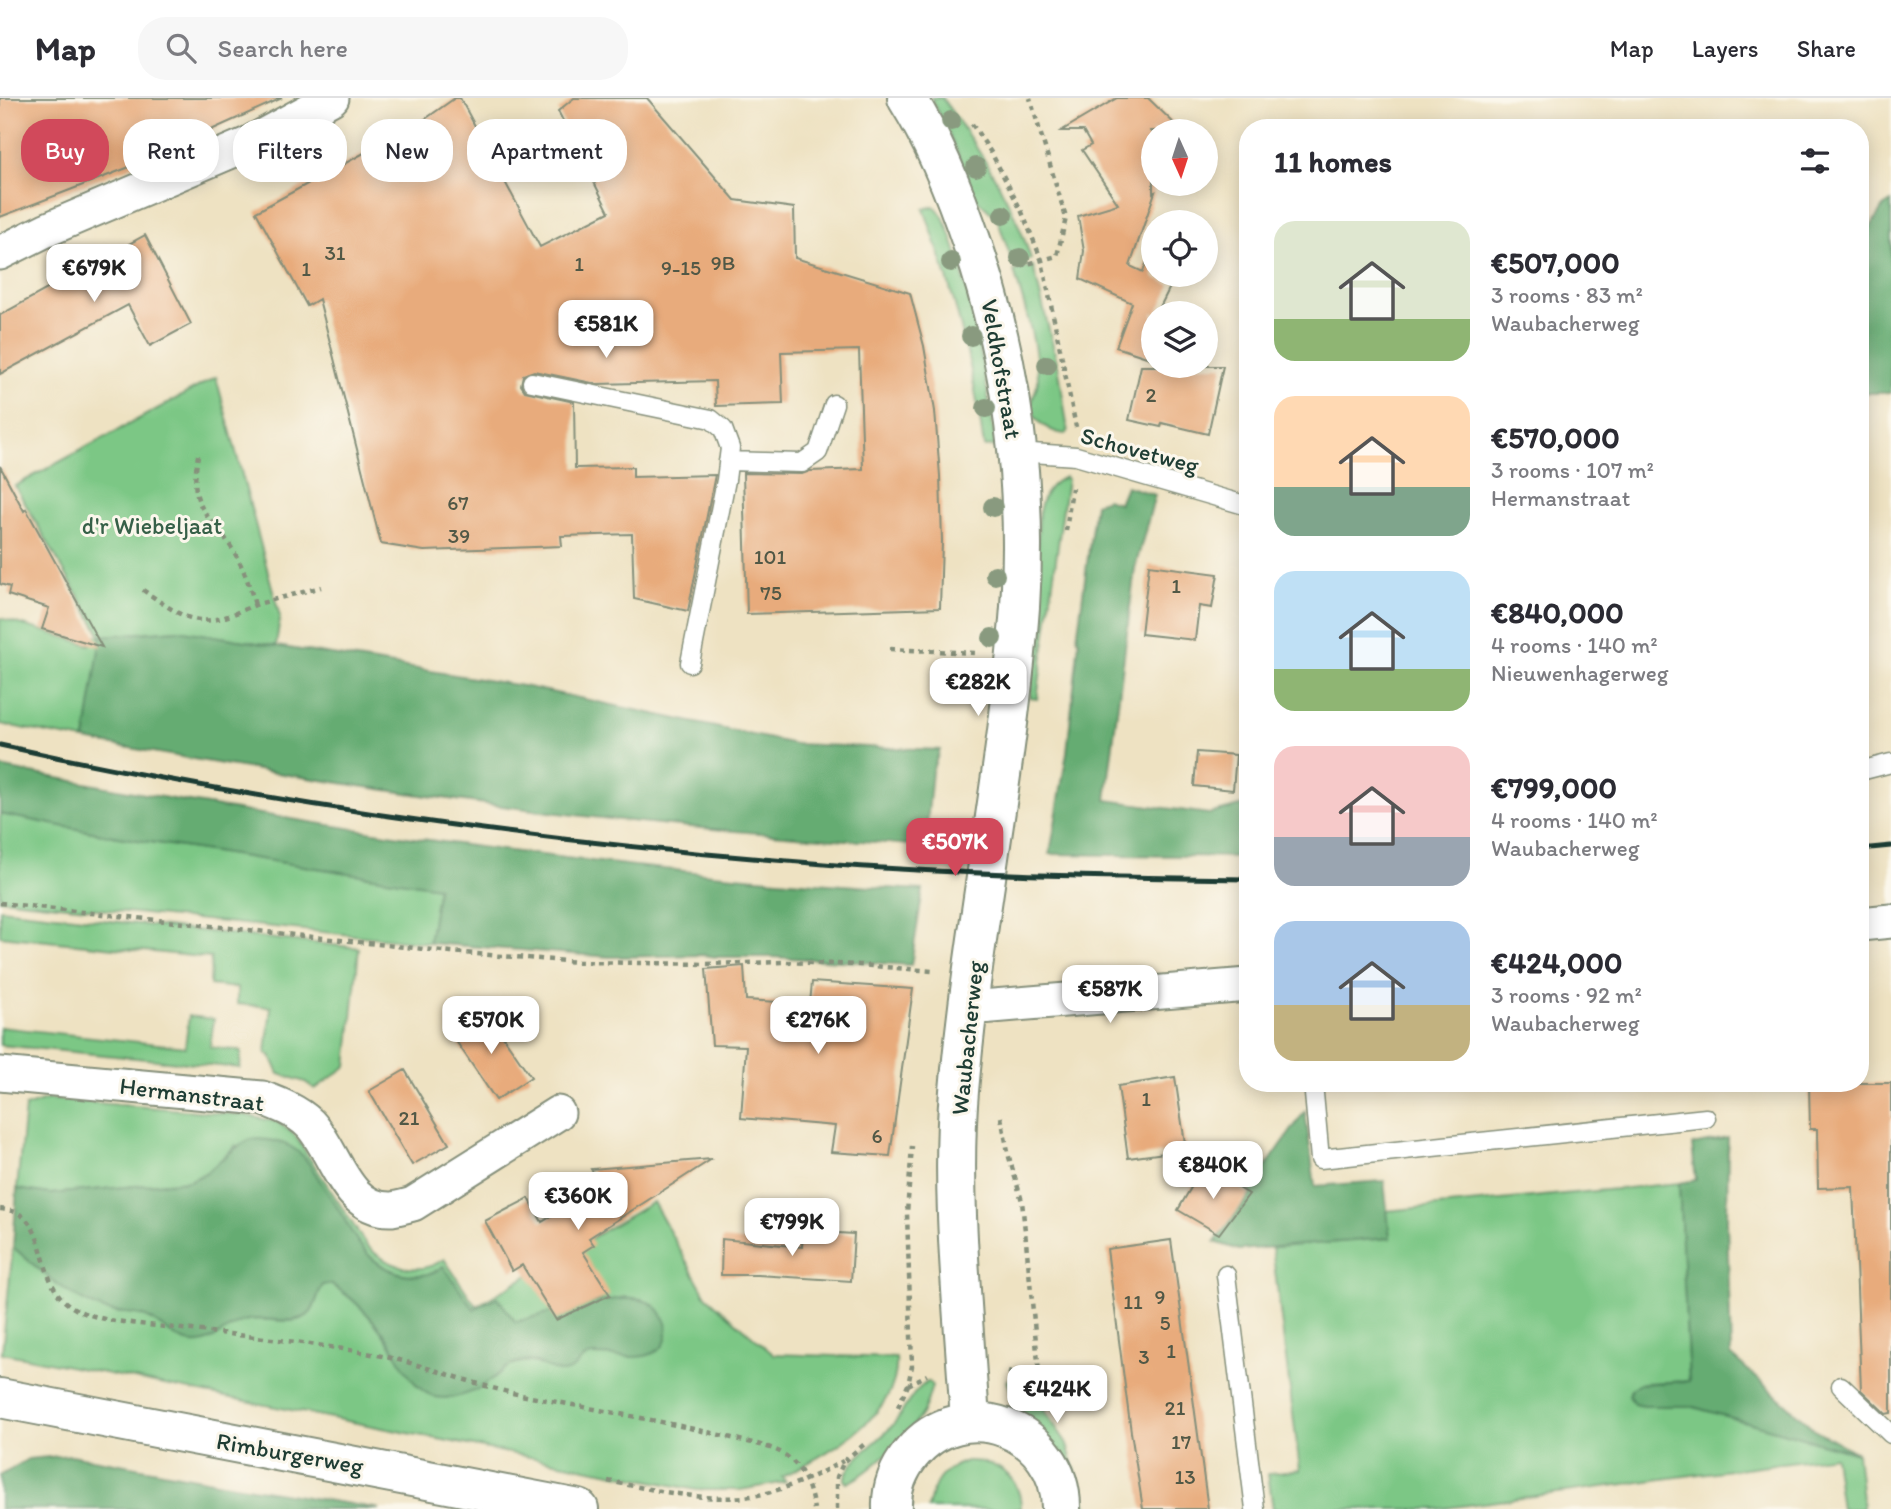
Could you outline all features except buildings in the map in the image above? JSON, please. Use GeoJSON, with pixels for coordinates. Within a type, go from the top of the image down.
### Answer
{"type":"FeatureCollection","features":[{"type":"Feature","properties":{"kind":"street"},"geometry":{"type":"LineString","coordinates":[[0,253],[46,230],[248,144],[332,98]]}},
{"type":"Feature","properties":{"kind":"street","name":"Veldhofstraat"},"geometry":{"type":"LineString","coordinates":[[907,98],[954,190],[984,276],[1006,369],[1017,452],[1022,554],[1015,656]]}},
{"type":"Feature","properties":{"kind":"street","name":"Waubacherweg"},"geometry":{"type":"LineString","coordinates":[[971,1422],[961,1260],[957,1141],[959,1091],[1015,656]]}},
{"type":"Feature","properties":{"kind":"street"},"geometry":{"type":"LineString","coordinates":[[1869,923],[1891,921]]}},
{"type":"Feature","properties":{"kind":"street"},"geometry":{"type":"LineString","coordinates":[[970,992],[1239,985]]}},
{"type":"Feature","properties":{"kind":"street","name":"Hermanstraat"},"geometry":{"type":"LineString","coordinates":[[1,1083],[262,1098],[292,1111],[309,1124],[363,1203],[391,1209],[413,1204],[558,1114]]}},
{"type":"Feature","properties":{"kind":"street","name":"Rimburgerweg"},"geometry":{"type":"LineString","coordinates":[[0,1398],[579,1509]]}},
{"type":"Feature","properties":{"kind":"street"},"geometry":{"type":"LineString","coordinates":[[892,1509],[895,1481],[916,1447],[932,1434],[950,1426],[971,1422],[996,1424],[1020,1434],[1040,1450],[1054,1471],[1061,1496],[1061,1509]]}},
{"type":"Feature","properties":{"kind":"lane"},"geometry":{"type":"LineString","coordinates":[[532,383],[711,419],[723,429],[730,448],[690,663]]}},
{"type":"Feature","properties":{"kind":"lane"},"geometry":{"type":"LineString","coordinates":[[728,461],[802,463],[818,452],[834,404]]}},
{"type":"Feature","properties":{"kind":"lane","name":"Schovetweg"},"geometry":{"type":"LineString","coordinates":[[1017,452],[1076,456],[1239,503]]}},
{"type":"Feature","properties":{"kind":"lane"},"geometry":{"type":"LineString","coordinates":[[1869,769],[1891,763]]}},
{"type":"Feature","properties":{"kind":"lane"},"geometry":{"type":"LineString","coordinates":[[1314,1092],[1320,1159],[1706,1118]]}},
{"type":"Feature","properties":{"kind":"lane"},"geometry":{"type":"LineString","coordinates":[[1226,1275],[1255,1509]]}},
{"type":"Feature","properties":{"kind":"lane"},"geometry":{"type":"LineString","coordinates":[[1841,1387],[1891,1434]]}},
{"type":"Feature","properties":{"kind":"path"},"geometry":{"type":"LineString","coordinates":[[970,122],[999,165],[1023,212],[1042,261],[1057,256],[1066,218],[1030,98]]}},
{"type":"Feature","properties":{"kind":"path"},"geometry":{"type":"LineString","coordinates":[[198,455],[196,495],[240,563],[255,605]]}},
{"type":"Feature","properties":{"kind":"path"},"geometry":{"type":"LineString","coordinates":[[143,590],[173,610],[202,620],[212,620],[236,615],[255,605],[321,587]]}},
{"type":"Feature","properties":{"kind":"path"},"geometry":{"type":"LineString","coordinates":[[890,649],[976,653]]}},
{"type":"Feature","properties":{"kind":"path"},"geometry":{"type":"LineString","coordinates":[[0,903],[451,952],[578,962],[785,962],[861,965],[970,992]]}},
{"type":"Feature","properties":{"kind":"path"},"geometry":{"type":"LineString","coordinates":[[1001,1114],[1009,1157],[1022,1201],[1040,1382],[1050,1408]]}},
{"type":"Feature","properties":{"kind":"path"},"geometry":{"type":"LineString","coordinates":[[893,1415],[904,1398],[912,1366],[907,1213],[913,1138]]}},
{"type":"Feature","properties":{"kind":"path"},"geometry":{"type":"LineString","coordinates":[[0,1209],[19,1213],[29,1223],[52,1287],[67,1304],[87,1314],[108,1320],[296,1342],[377,1355],[525,1396],[632,1415],[747,1442],[778,1451],[793,1462],[808,1480],[814,1509]]}},
{"type":"Feature","properties":{"kind":"path"},"geometry":{"type":"LineString","coordinates":[[836,1509],[837,1478],[844,1461],[873,1437]]}},
{"type":"Feature","properties":{"kind":"green space"},"geometry":{"type":"Polygon","coordinates":[[[931,98],[942,98],[981,155],[1014,215],[1031,259],[1013,264],[997,218],[976,199],[931,98]]]}},
{"type":"Feature","properties":{"kind":"green space"},"geometry":{"type":"Polygon","coordinates":[[[1891,202],[1891,393],[1869,393],[1869,230],[1883,207],[1891,202]]]}},
{"type":"Feature","properties":{"kind":"green space"},"geometry":{"type":"Polygon","coordinates":[[[934,206],[944,219],[964,279],[996,446],[984,447],[961,326],[924,209],[934,206]]]}},
{"type":"Feature","properties":{"kind":"green space"},"geometry":{"type":"Polygon","coordinates":[[[1033,266],[1059,370],[1068,432],[1066,434],[1046,427],[1037,420],[1032,410],[1038,382],[1037,365],[1014,271],[1033,266]]]}},
{"type":"Feature","properties":{"kind":"green space","name":"d'r Wiebeljaat"},"geometry":{"type":"Polygon","coordinates":[[[216,377],[280,617],[276,646],[177,630],[102,636],[85,740],[0,724],[0,618],[90,645],[92,636],[101,635],[15,486],[216,377]]]}},
{"type":"Feature","properties":{"kind":"green space"},"geometry":{"type":"Polygon","coordinates":[[[1065,477],[1067,479],[1037,699],[1030,698],[1039,512],[1048,491],[1065,477]]]}},
{"type":"Feature","properties":{"kind":"green space"},"geometry":{"type":"Polygon","coordinates":[[[1126,486],[1155,495],[1135,568],[1106,800],[1209,814],[1239,806],[1239,857],[1050,854],[1067,752],[1077,639],[1095,504],[1106,499],[1119,503],[1126,486]]]}},
{"type":"Feature","properties":{"kind":"green space"},"geometry":{"type":"Polygon","coordinates":[[[177,630],[523,686],[795,744],[940,750],[932,771],[925,846],[700,828],[506,807],[325,781],[85,740],[101,636],[177,630]]]}},
{"type":"Feature","properties":{"kind":"green space"},"geometry":{"type":"Polygon","coordinates":[[[0,767],[229,809],[459,844],[690,872],[923,890],[911,965],[702,955],[611,957],[429,943],[438,887],[118,837],[0,814],[0,767]]]}},
{"type":"Feature","properties":{"kind":"green space"},"geometry":{"type":"Polygon","coordinates":[[[0,814],[118,837],[438,887],[429,943],[0,899],[0,814]]]}},
{"type":"Feature","properties":{"kind":"green space"},"geometry":{"type":"Polygon","coordinates":[[[0,909],[359,948],[347,1066],[315,1089],[305,1082],[279,1074],[271,1056],[266,1053],[271,1007],[237,1004],[237,988],[210,985],[211,958],[0,936],[0,909]]]}},
{"type":"Feature","properties":{"kind":"green space"},"geometry":{"type":"Polygon","coordinates":[[[189,1016],[214,1019],[210,1047],[241,1051],[240,1068],[0,1045],[0,1027],[185,1047],[189,1016]]]}},
{"type":"Feature","properties":{"kind":"green space"},"geometry":{"type":"Polygon","coordinates":[[[48,1099],[245,1115],[277,1122],[294,1134],[367,1246],[384,1259],[404,1267],[424,1268],[444,1259],[476,1306],[653,1202],[706,1296],[773,1354],[896,1358],[894,1379],[886,1398],[873,1416],[838,1445],[782,1477],[786,1482],[740,1490],[697,1490],[2,1353],[13,1247],[57,1285],[101,1309],[136,1313],[150,1318],[173,1335],[208,1341],[231,1326],[247,1320],[289,1321],[303,1318],[312,1311],[323,1285],[330,1284],[366,1312],[410,1376],[506,1367],[523,1362],[538,1363],[549,1368],[590,1355],[642,1356],[642,1299],[625,1297],[516,1322],[474,1310],[434,1273],[406,1274],[381,1265],[361,1247],[346,1223],[236,1145],[208,1172],[189,1181],[50,1194],[17,1189],[25,1107],[48,1099]]]}},
{"type":"Feature","properties":{"kind":"green space"},"geometry":{"type":"Polygon","coordinates":[[[1305,1111],[1315,1186],[1384,1181],[1390,1238],[1239,1250],[1215,1242],[1251,1194],[1249,1191],[1305,1111]]]}},
{"type":"Feature","properties":{"kind":"green space"},"geometry":{"type":"Polygon","coordinates":[[[1728,1138],[1727,1222],[1731,1355],[1814,1429],[1857,1453],[1690,1406],[1634,1404],[1629,1396],[1631,1389],[1638,1384],[1689,1381],[1679,1183],[1696,1180],[1692,1145],[1728,1138]]]}},
{"type":"Feature","properties":{"kind":"green space"},"geometry":{"type":"Polygon","coordinates":[[[251,1139],[278,1142],[301,1154],[363,1249],[387,1269],[419,1275],[431,1273],[443,1266],[474,1309],[497,1297],[516,1322],[584,1304],[638,1299],[650,1303],[662,1314],[667,1326],[665,1343],[646,1356],[589,1356],[572,1369],[563,1372],[533,1362],[518,1362],[476,1390],[461,1396],[438,1398],[417,1385],[375,1323],[354,1301],[330,1284],[323,1285],[312,1310],[304,1317],[290,1320],[248,1320],[206,1342],[192,1343],[178,1339],[154,1321],[142,1316],[107,1311],[89,1304],[54,1282],[13,1247],[17,1189],[50,1194],[189,1181],[251,1139]]]}},
{"type":"Feature","properties":{"kind":"green space"},"geometry":{"type":"Polygon","coordinates":[[[1679,1183],[1689,1381],[1643,1383],[1631,1389],[1629,1396],[1644,1406],[1690,1406],[1857,1453],[1863,1509],[1841,1509],[1834,1456],[1438,1509],[1273,1509],[1268,1474],[1300,1470],[1272,1247],[1390,1238],[1386,1211],[1679,1183]]]}},
{"type":"Feature","properties":{"kind":"green space"},"geometry":{"type":"Polygon","coordinates":[[[1010,1379],[1027,1384],[1035,1391],[1066,1442],[1088,1509],[1077,1509],[1029,1419],[1015,1401],[1007,1381],[1010,1379]]]}},
{"type":"Feature","properties":{"kind":"green space"},"geometry":{"type":"Polygon","coordinates":[[[927,1382],[932,1386],[917,1421],[878,1462],[847,1483],[844,1480],[852,1464],[886,1433],[912,1397],[927,1382]]]}},
{"type":"Feature","properties":{"kind":"green space"},"geometry":{"type":"Polygon","coordinates":[[[71,1455],[380,1509],[0,1509],[0,1476],[28,1459],[71,1455]]]}},
{"type":"Feature","properties":{"kind":"green space"},"geometry":{"type":"Polygon","coordinates":[[[967,1461],[978,1461],[997,1467],[1012,1479],[1020,1498],[1021,1509],[928,1509],[940,1478],[951,1468],[967,1461]]]}},
{"type":"Feature","properties":{"kind":"railway"},"geometry":{"type":"LineString","coordinates":[[0,745],[303,803],[608,844],[812,863],[975,873],[1239,879]]}},
{"type":"Feature","properties":{"kind":"railway"},"geometry":{"type":"LineString","coordinates":[[1869,848],[1891,846]]}}]}
